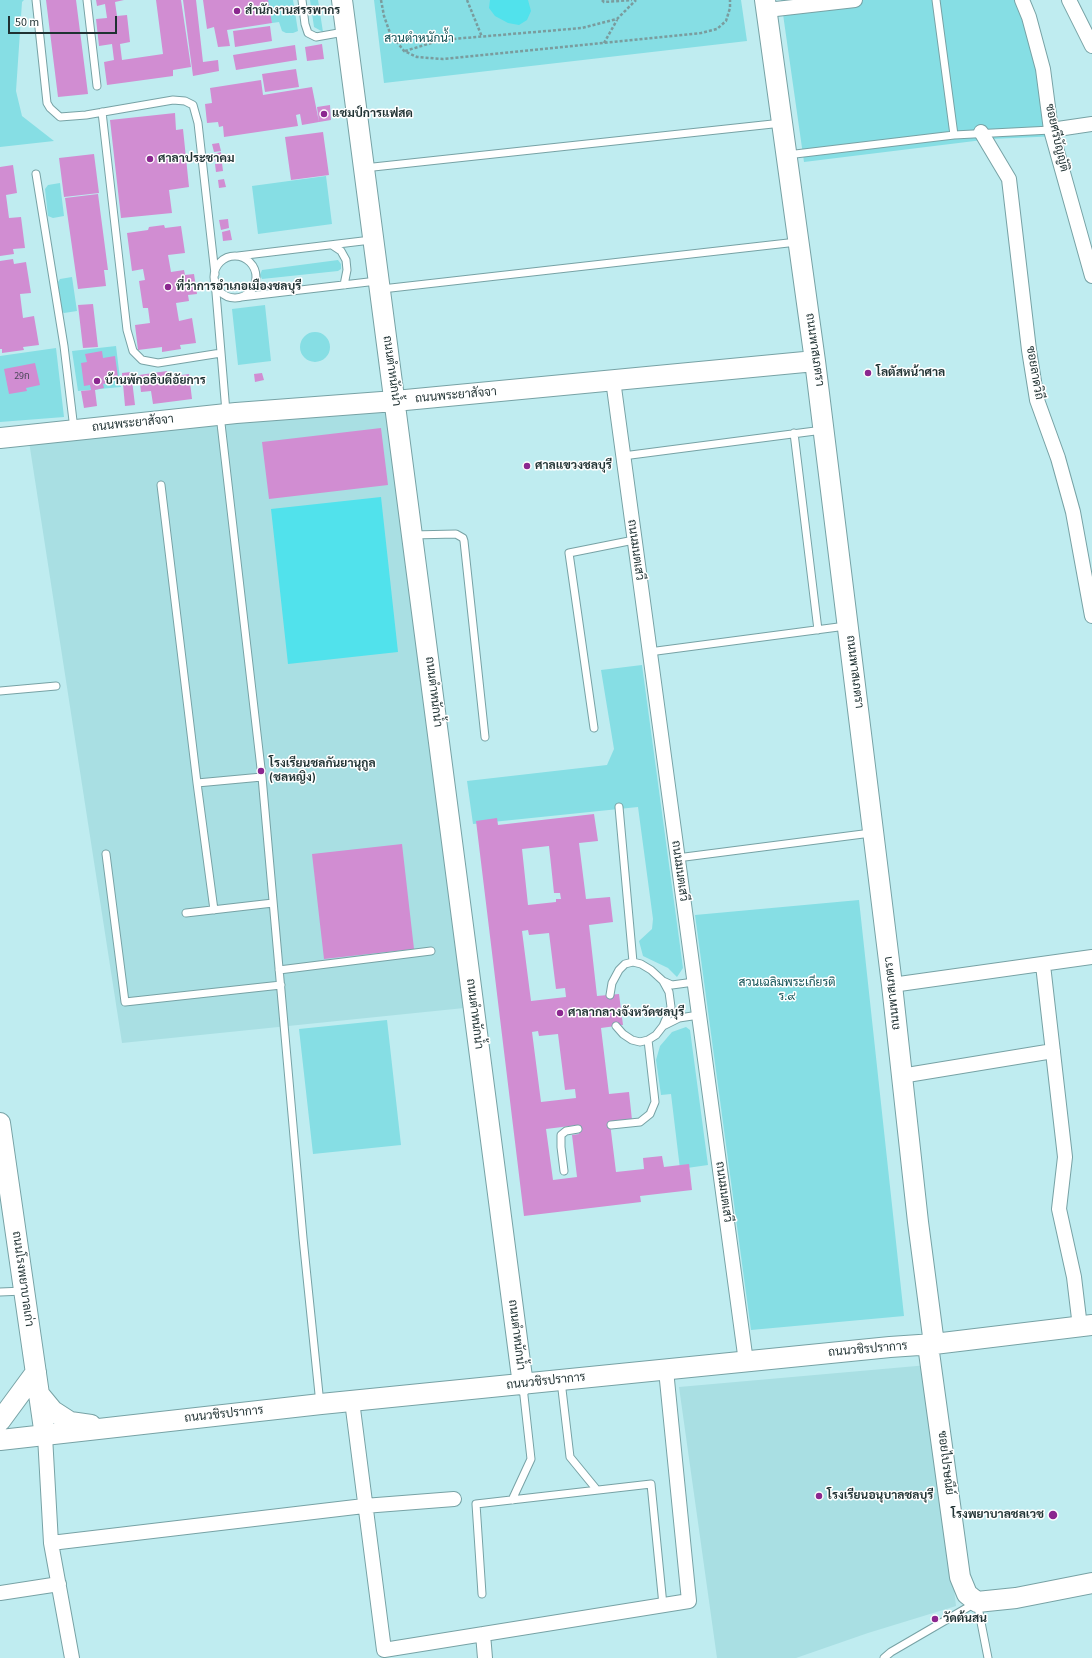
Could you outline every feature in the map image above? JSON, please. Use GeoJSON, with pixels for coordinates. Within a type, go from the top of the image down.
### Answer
{"type":"FeatureCollection","features":[{"type":"Feature","properties":{"kind":"street","name":"ถนนตำหนักน้ำ"},"geometry":{"type":"LineString","coordinates":[[342,0],[523,1385]]}},
{"type":"Feature","properties":{"kind":"street"},"geometry":{"type":"LineString","coordinates":[[766,5],[855,0]]}},
{"type":"Feature","properties":{"kind":"street","name":"ซอยศรีบัญญัติ"},"geometry":{"type":"LineString","coordinates":[[1022,0],[1030,17],[1043,69],[1051,130],[1092,276]]}},
{"type":"Feature","properties":{"kind":"street"},"geometry":{"type":"LineString","coordinates":[[1069,0],[1092,46]]}},
{"type":"Feature","properties":{"kind":"street","name":"ถนนพาสเภตรา"},"geometry":{"type":"LineString","coordinates":[[766,5],[815,361],[874,833],[931,1344]]}},
{"type":"Feature","properties":{"kind":"street"},"geometry":{"type":"LineString","coordinates":[[1051,130],[1092,124]]}},
{"type":"Feature","properties":{"kind":"street","name":"ซอยลาดวิถี"},"geometry":{"type":"LineString","coordinates":[[980,132],[1009,179],[1037,400],[1058,458],[1073,512],[1092,616]]}},
{"type":"Feature","properties":{"kind":"street","name":"ถนนพระยาสัจจา"},"geometry":{"type":"LineString","coordinates":[[0,438],[223,415],[395,402],[815,361]]}},
{"type":"Feature","properties":{"kind":"street","name":"ถนนมนตเสวี"},"geometry":{"type":"LineString","coordinates":[[613,380],[746,1362]]}},
{"type":"Feature","properties":{"kind":"street"},"geometry":{"type":"LineString","coordinates":[[892,985],[1092,957]]}},
{"type":"Feature","properties":{"kind":"street"},"geometry":{"type":"LineString","coordinates":[[1043,965],[1066,1157],[1059,1209],[1086,1326]]}},
{"type":"Feature","properties":{"kind":"street"},"geometry":{"type":"LineString","coordinates":[[901,1076],[1053,1051]]}},
{"type":"Feature","properties":{"kind":"street","name":"ถนนโรงพยาบาลเก่า"},"geometry":{"type":"LineString","coordinates":[[0,1123],[45,1436]]}},
{"type":"Feature","properties":{"kind":"street","name":"ถนนวชิรปราการ"},"geometry":{"type":"LineString","coordinates":[[0,1440],[320,1404],[931,1344],[1086,1326]]}},
{"type":"Feature","properties":{"kind":"street","name":"ซอยไปรษณีย์"},"geometry":{"type":"LineString","coordinates":[[931,1344],[960,1577],[966,1594],[977,1602]]}},
{"type":"Feature","properties":{"kind":"street"},"geometry":{"type":"LineString","coordinates":[[352,1401],[364,1506],[384,1650],[689,1601],[666,1370]]}},
{"type":"Feature","properties":{"kind":"street"},"geometry":{"type":"LineString","coordinates":[[0,1421],[36,1372]]}},
{"type":"Feature","properties":{"kind":"street"},"geometry":{"type":"LineString","coordinates":[[39,1394],[54,1411],[70,1422],[109,1428]]}},
{"type":"Feature","properties":{"kind":"street"},"geometry":{"type":"LineString","coordinates":[[45,1436],[51,1543],[72,1658]]}},
{"type":"Feature","properties":{"kind":"street"},"geometry":{"type":"LineString","coordinates":[[51,1543],[364,1506],[454,1499]]}},
{"type":"Feature","properties":{"kind":"street"},"geometry":{"type":"LineString","coordinates":[[977,1602],[1016,1598],[1092,1583]]}},
{"type":"Feature","properties":{"kind":"street"},"geometry":{"type":"LineString","coordinates":[[0,1593],[59,1584]]}},
{"type":"Feature","properties":{"kind":"street"},"geometry":{"type":"LineString","coordinates":[[483,1634],[485,1658]]}},
{"type":"Feature","properties":{"kind":"lane"},"geometry":{"type":"LineString","coordinates":[[36,0],[47,102],[50,108],[60,117],[102,112],[172,100],[185,101],[193,105],[198,123],[215,278],[221,353],[223,415],[262,777],[303,1238],[320,1404]]}},
{"type":"Feature","properties":{"kind":"lane"},"geometry":{"type":"LineString","coordinates":[[87,0],[98,86]]}},
{"type":"Feature","properties":{"kind":"lane"},"geometry":{"type":"LineString","coordinates":[[302,0],[305,24],[308,33],[316,37],[346,32]]}},
{"type":"Feature","properties":{"kind":"lane"},"geometry":{"type":"LineString","coordinates":[[936,0],[954,135]]}},
{"type":"Feature","properties":{"kind":"lane"},"geometry":{"type":"LineString","coordinates":[[102,112],[127,330],[132,351],[142,360],[158,363],[221,353]]}},
{"type":"Feature","properties":{"kind":"lane"},"geometry":{"type":"LineString","coordinates":[[364,168],[782,123]]}},
{"type":"Feature","properties":{"kind":"lane"},"geometry":{"type":"LineString","coordinates":[[787,155],[980,132],[1051,130]]}},
{"type":"Feature","properties":{"kind":"lane"},"geometry":{"type":"LineString","coordinates":[[36,174],[64,346],[75,430]]}},
{"type":"Feature","properties":{"kind":"lane"},"geometry":{"type":"LineString","coordinates":[[374,239],[232,256],[220,262],[215,278],[222,293],[234,298],[344,284],[379,285],[799,242]]}},
{"type":"Feature","properties":{"kind":"lane"},"geometry":{"type":"LineString","coordinates":[[332,245],[341,251],[346,260],[347,270],[344,284]]}},
{"type":"Feature","properties":{"kind":"lane"},"geometry":{"type":"LineString","coordinates":[[238,256],[250,263],[256,276],[252,289],[241,297]]}},
{"type":"Feature","properties":{"kind":"lane"},"geometry":{"type":"LineString","coordinates":[[623,456],[824,430]]}},
{"type":"Feature","properties":{"kind":"lane"},"geometry":{"type":"LineString","coordinates":[[794,433],[818,630]]}},
{"type":"Feature","properties":{"kind":"lane"},"geometry":{"type":"LineString","coordinates":[[161,485],[214,910]]}},
{"type":"Feature","properties":{"kind":"lane"},"geometry":{"type":"LineString","coordinates":[[412,535],[456,534],[463,538],[486,737]]}},
{"type":"Feature","properties":{"kind":"lane"},"geometry":{"type":"LineString","coordinates":[[594,728],[569,553],[634,540]]}},
{"type":"Feature","properties":{"kind":"lane"},"geometry":{"type":"LineString","coordinates":[[649,652],[848,626]]}},
{"type":"Feature","properties":{"kind":"lane"},"geometry":{"type":"LineString","coordinates":[[0,691],[56,686]]}},
{"type":"Feature","properties":{"kind":"lane"},"geometry":{"type":"LineString","coordinates":[[197,783],[262,777]]}},
{"type":"Feature","properties":{"kind":"lane"},"geometry":{"type":"LineString","coordinates":[[618,807],[633,962]]}},
{"type":"Feature","properties":{"kind":"lane"},"geometry":{"type":"LineString","coordinates":[[677,858],[874,833]]}},
{"type":"Feature","properties":{"kind":"lane"},"geometry":{"type":"LineString","coordinates":[[106,854],[125,1002],[281,985]]}},
{"type":"Feature","properties":{"kind":"lane"},"geometry":{"type":"LineString","coordinates":[[186,913],[274,903]]}},
{"type":"Feature","properties":{"kind":"lane"},"geometry":{"type":"LineString","coordinates":[[279,970],[431,951]]}},
{"type":"Feature","properties":{"kind":"lane"},"geometry":{"type":"LineString","coordinates":[[610,995],[612,983],[619,970],[625,964],[633,962],[641,964],[651,970],[662,981],[669,992],[671,1008],[663,1026],[656,1035],[648,1040],[640,1042],[632,1040],[623,1034],[616,1026]]}},
{"type":"Feature","properties":{"kind":"lane"},"geometry":{"type":"LineString","coordinates":[[662,981],[672,985],[694,982]]}},
{"type":"Feature","properties":{"kind":"lane"},"geometry":{"type":"LineString","coordinates":[[663,1026],[679,1018],[699,1015]]}},
{"type":"Feature","properties":{"kind":"lane"},"geometry":{"type":"LineString","coordinates":[[610,1125],[640,1122],[650,1114],[655,1102],[648,1040]]}},
{"type":"Feature","properties":{"kind":"lane"},"geometry":{"type":"LineString","coordinates":[[564,1171],[561,1134],[566,1131],[578,1129]]}},
{"type":"Feature","properties":{"kind":"lane"},"geometry":{"type":"LineString","coordinates":[[0,1292],[24,1291]]}},
{"type":"Feature","properties":{"kind":"lane"},"geometry":{"type":"LineString","coordinates":[[561,1381],[570,1457],[597,1490]]}},
{"type":"Feature","properties":{"kind":"lane"},"geometry":{"type":"LineString","coordinates":[[512,1500],[531,1459],[523,1385]]}},
{"type":"Feature","properties":{"kind":"lane"},"geometry":{"type":"LineString","coordinates":[[482,1594],[476,1504],[651,1484],[663,1605]]}},
{"type":"Feature","properties":{"kind":"lane"},"geometry":{"type":"LineString","coordinates":[[884,1658],[891,1652],[977,1602],[988,1658]]}},
{"type":"Feature","properties":{"kind":"path"},"geometry":{"type":"LineString","coordinates":[[381,0],[384,16],[390,33],[404,51],[417,57],[443,59],[701,33],[717,29],[726,21],[730,8],[730,0]]}},
{"type":"Feature","properties":{"kind":"path"},"geometry":{"type":"LineString","coordinates":[[467,0],[482,37]]}},
{"type":"Feature","properties":{"kind":"path"},"geometry":{"type":"LineString","coordinates":[[602,0],[604,2],[632,0]]}},
{"type":"Feature","properties":{"kind":"path"},"geometry":{"type":"LineString","coordinates":[[604,43],[617,19],[636,0]]}},
{"type":"Feature","properties":{"kind":"path"},"geometry":{"type":"LineString","coordinates":[[404,51],[441,40],[582,28],[617,19]]}},
{"type":"Feature","properties":{"kind":"shaded area"},"geometry":{"type":"Polygon","coordinates":[[[490,0],[528,0],[531,11],[527,20],[519,25],[508,23],[495,16],[489,8],[490,0]]]}},
{"type":"Feature","properties":{"kind":"shaded area","name":"โรงเรียนชลกันยานุกูล (ชลหญิง)"},"geometry":{"type":"Polygon","coordinates":[[[395,401],[474,1007],[122,1043],[28,435],[395,401]]]}},
{"type":"Feature","properties":{"kind":"shaded area"},"geometry":{"type":"Polygon","coordinates":[[[381,497],[398,652],[288,664],[271,509],[381,497]]]}},
{"type":"Feature","properties":{"kind":"shaded area","name":"โรงเรียนอนุบาลชลบุรี"},"geometry":{"type":"Polygon","coordinates":[[[928,1365],[956,1606],[868,1633],[796,1658],[717,1658],[679,1387],[928,1365]]]}},
{"type":"Feature","properties":{"kind":"green space"},"geometry":{"type":"Polygon","coordinates":[[[0,0],[24,0],[22,2],[16,91],[22,116],[54,141],[0,147],[0,0]]]}},
{"type":"Feature","properties":{"kind":"green space"},"geometry":{"type":"Polygon","coordinates":[[[266,0],[293,0],[298,31],[286,33],[282,31],[279,22],[272,23],[266,0]]]}},
{"type":"Feature","properties":{"kind":"green space"},"geometry":{"type":"Polygon","coordinates":[[[310,0],[318,0],[323,32],[314,27],[310,0]]]}},
{"type":"Feature","properties":{"kind":"green space","name":"สวนตำหนักน้ำ"},"geometry":{"type":"Polygon","coordinates":[[[374,0],[741,0],[747,41],[384,83],[374,0]]]}},
{"type":"Feature","properties":{"kind":"green space"},"geometry":{"type":"Polygon","coordinates":[[[781,0],[1028,0],[1059,136],[991,139],[804,162],[781,0]]]}},
{"type":"Feature","properties":{"kind":"green space"},"geometry":{"type":"Polygon","coordinates":[[[326,176],[332,224],[258,234],[252,186],[326,176]]]}},
{"type":"Feature","properties":{"kind":"green space"},"geometry":{"type":"Polygon","coordinates":[[[60,183],[64,216],[53,218],[48,216],[45,189],[48,185],[60,183]]]}},
{"type":"Feature","properties":{"kind":"green space"},"geometry":{"type":"Polygon","coordinates":[[[338,260],[341,264],[341,269],[338,271],[262,279],[260,275],[262,270],[338,260]]]}},
{"type":"Feature","properties":{"kind":"green space"},"geometry":{"type":"Polygon","coordinates":[[[72,277],[77,311],[64,313],[61,311],[58,282],[60,279],[72,277]]]}},
{"type":"Feature","properties":{"kind":"green space"},"geometry":{"type":"Polygon","coordinates":[[[265,305],[271,361],[238,365],[232,309],[265,305]]]}},
{"type":"Feature","properties":{"kind":"green space"},"geometry":{"type":"Polygon","coordinates":[[[315,332],[321,333],[329,341],[329,353],[321,361],[315,362],[309,361],[301,353],[300,347],[301,341],[309,333],[315,332]]]}},
{"type":"Feature","properties":{"kind":"green space"},"geometry":{"type":"Polygon","coordinates":[[[116,346],[121,387],[78,391],[72,351],[116,346]]]}},
{"type":"Feature","properties":{"kind":"green space"},"geometry":{"type":"Polygon","coordinates":[[[56,348],[64,417],[0,422],[0,356],[56,348]]]}},
{"type":"Feature","properties":{"kind":"green space"},"geometry":{"type":"Polygon","coordinates":[[[642,665],[683,968],[677,977],[668,968],[643,956],[639,941],[652,929],[653,919],[638,807],[473,824],[467,781],[607,765],[614,749],[601,670],[642,665]]]}},
{"type":"Feature","properties":{"kind":"green space","name":"สวนเฉลิมพระเกียรติ ร.๙"},"geometry":{"type":"Polygon","coordinates":[[[859,900],[904,1316],[751,1330],[695,915],[859,900]]]}},
{"type":"Feature","properties":{"kind":"green space"},"geometry":{"type":"Polygon","coordinates":[[[387,1020],[401,1145],[313,1154],[299,1029],[387,1020]]]}},
{"type":"Feature","properties":{"kind":"green space"},"geometry":{"type":"Polygon","coordinates":[[[686,1027],[690,1030],[708,1165],[680,1169],[671,1094],[661,1095],[656,1060],[660,1046],[672,1032],[686,1027]]]}},
{"type":"Feature","properties":{"kind":"building"},"geometry":{"type":"Polygon","coordinates":[[[46,0],[76,0],[88,94],[58,97],[46,0]]]}},
{"type":"Feature","properties":{"kind":"building"},"geometry":{"type":"Polygon","coordinates":[[[96,0],[124,0],[115,2],[117,16],[127,15],[130,42],[120,44],[122,60],[163,54],[156,0],[181,0],[191,67],[173,70],[173,76],[107,85],[104,62],[114,60],[112,44],[99,46],[96,19],[107,18],[105,4],[97,6],[96,0]]]}},
{"type":"Feature","properties":{"kind":"building"},"geometry":{"type":"Polygon","coordinates":[[[183,0],[196,0],[203,62],[218,60],[219,71],[193,76],[183,0]]]}},
{"type":"Feature","properties":{"kind":"building","name":"สำนักงานสรรพากร"},"geometry":{"type":"Polygon","coordinates":[[[203,0],[268,0],[272,23],[227,30],[230,46],[218,47],[214,27],[207,29],[203,0]]]}},
{"type":"Feature","properties":{"kind":"building"},"geometry":{"type":"Polygon","coordinates":[[[270,26],[272,41],[235,47],[233,31],[270,26]]]}},
{"type":"Feature","properties":{"kind":"building"},"geometry":{"type":"Polygon","coordinates":[[[322,44],[324,59],[307,61],[305,47],[322,44]]]}},
{"type":"Feature","properties":{"kind":"building"},"geometry":{"type":"Polygon","coordinates":[[[295,45],[297,60],[236,70],[233,55],[295,45]]]}},
{"type":"Feature","properties":{"kind":"building"},"geometry":{"type":"Polygon","coordinates":[[[296,69],[299,87],[265,92],[262,74],[296,69]]]}},
{"type":"Feature","properties":{"kind":"building"},"geometry":{"type":"Polygon","coordinates":[[[261,80],[263,95],[312,87],[319,122],[302,125],[300,114],[296,115],[298,126],[224,137],[223,126],[219,127],[218,122],[207,123],[205,104],[212,103],[210,88],[261,80]]]}},
{"type":"Feature","properties":{"kind":"building","name":"แชมป์การแฟสด"},"geometry":{"type":"Polygon","coordinates":[[[330,105],[331,120],[319,122],[317,107],[330,105]]]}},
{"type":"Feature","properties":{"kind":"building","name":"ศาลาประชาคม"},"geometry":{"type":"Polygon","coordinates":[[[175,113],[176,130],[183,129],[189,187],[169,190],[172,213],[121,218],[110,120],[175,113]]]}},
{"type":"Feature","properties":{"kind":"building"},"geometry":{"type":"Polygon","coordinates":[[[323,132],[329,175],[291,180],[285,137],[323,132]]]}},
{"type":"Feature","properties":{"kind":"building"},"geometry":{"type":"Polygon","coordinates":[[[219,143],[221,151],[214,152],[212,144],[219,143]]]}},
{"type":"Feature","properties":{"kind":"building"},"geometry":{"type":"Polygon","coordinates":[[[221,152],[222,160],[215,162],[214,154],[221,152]]]}},
{"type":"Feature","properties":{"kind":"building"},"geometry":{"type":"Polygon","coordinates":[[[94,154],[99,193],[64,197],[59,158],[94,154]]]}},
{"type":"Feature","properties":{"kind":"building"},"geometry":{"type":"Polygon","coordinates":[[[222,163],[223,171],[216,172],[215,164],[222,163]]]}},
{"type":"Feature","properties":{"kind":"building"},"geometry":{"type":"Polygon","coordinates":[[[13,165],[17,193],[6,195],[9,218],[21,217],[25,248],[13,249],[14,254],[0,256],[0,167],[13,165]]]}},
{"type":"Feature","properties":{"kind":"building"},"geometry":{"type":"Polygon","coordinates":[[[224,179],[226,187],[219,188],[218,180],[224,179]]]}},
{"type":"Feature","properties":{"kind":"building"},"geometry":{"type":"Polygon","coordinates":[[[98,194],[108,270],[104,270],[106,286],[78,289],[65,198],[98,194]]]}},
{"type":"Feature","properties":{"kind":"building"},"geometry":{"type":"Polygon","coordinates":[[[228,219],[229,228],[221,230],[219,220],[228,219]]]}},
{"type":"Feature","properties":{"kind":"building","name":"ที่ว่าการอำเภอเมืองชลบุรี"},"geometry":{"type":"Polygon","coordinates":[[[164,225],[165,228],[181,226],[185,253],[168,255],[171,272],[184,270],[185,275],[194,274],[197,294],[188,295],[189,301],[176,303],[179,321],[192,318],[196,343],[180,345],[181,349],[162,352],[162,347],[138,350],[135,325],[150,323],[148,308],[143,308],[139,281],[145,280],[143,269],[132,271],[127,233],[148,230],[149,227],[164,225]]]}},
{"type":"Feature","properties":{"kind":"building"},"geometry":{"type":"Polygon","coordinates":[[[230,230],[232,240],[223,241],[222,232],[230,230]]]}},
{"type":"Feature","properties":{"kind":"building"},"geometry":{"type":"Polygon","coordinates":[[[13,259],[14,264],[26,262],[31,293],[20,294],[23,318],[34,316],[39,345],[23,347],[24,350],[2,353],[2,349],[0,349],[0,261],[13,259]]]}},
{"type":"Feature","properties":{"kind":"building"},"geometry":{"type":"Polygon","coordinates":[[[93,304],[98,347],[83,348],[78,305],[93,304]]]}},
{"type":"Feature","properties":{"kind":"building","name":"บ้านพักอธิบดีอัยการ"},"geometry":{"type":"Polygon","coordinates":[[[102,351],[103,358],[115,356],[118,377],[111,378],[112,383],[103,384],[104,388],[95,390],[97,406],[84,408],[81,391],[91,390],[90,385],[84,386],[81,363],[87,362],[85,354],[102,351]]]}},
{"type":"Feature","properties":{"kind":"building"},"geometry":{"type":"Polygon","coordinates":[[[35,363],[40,385],[26,388],[27,391],[9,394],[4,369],[35,363]]]}},
{"type":"Feature","properties":{"kind":"building"},"geometry":{"type":"Polygon","coordinates":[[[167,371],[168,377],[189,374],[192,399],[153,404],[151,391],[141,392],[139,375],[167,371]]]}},
{"type":"Feature","properties":{"kind":"building"},"geometry":{"type":"Polygon","coordinates":[[[131,372],[135,405],[125,406],[122,373],[131,372]]]}},
{"type":"Feature","properties":{"kind":"building"},"geometry":{"type":"Polygon","coordinates":[[[262,373],[264,380],[255,382],[254,374],[262,373]]]}},
{"type":"Feature","properties":{"kind":"building"},"geometry":{"type":"Polygon","coordinates":[[[381,428],[388,485],[269,499],[262,442],[381,428]]]}},
{"type":"Feature","properties":{"kind":"building","name":"ศาลากลางจังหวัดชลบุรี"},"geometry":{"type":"Polygon","coordinates":[[[594,814],[598,841],[579,843],[586,899],[610,897],[613,922],[589,925],[597,996],[619,994],[623,1025],[601,1028],[609,1094],[629,1092],[632,1120],[610,1123],[616,1172],[644,1169],[643,1158],[662,1156],[664,1167],[689,1164],[692,1190],[640,1196],[641,1202],[524,1216],[476,821],[497,818],[498,825],[594,814]],[[549,846],[522,849],[528,905],[556,902],[556,899],[561,899],[560,893],[554,893],[549,846]],[[528,930],[522,931],[531,1001],[566,997],[565,988],[556,989],[549,933],[529,935],[528,930]],[[538,1031],[532,1032],[541,1102],[576,1098],[575,1089],[565,1090],[558,1034],[539,1036],[538,1031]],[[578,1125],[546,1129],[553,1180],[577,1177],[572,1135],[579,1134],[578,1125]]]}},
{"type":"Feature","properties":{"kind":"building"},"geometry":{"type":"Polygon","coordinates":[[[402,844],[414,949],[324,959],[312,854],[402,844]]]}},
{"type":"Feature","properties":{"kind":"place","name":"สำนักงานสรรพากร"},"geometry":{"type":"Point","coordinates":[237,11]}},
{"type":"Feature","properties":{"kind":"place","name":"แชมป์การแฟสด"},"geometry":{"type":"Point","coordinates":[324,114]}},
{"type":"Feature","properties":{"kind":"place","name":"ศาลาประชาคม"},"geometry":{"type":"Point","coordinates":[150,159]}},
{"type":"Feature","properties":{"kind":"place","name":"ที่ว่าการอำเภอเมืองชลบุรี"},"geometry":{"type":"Point","coordinates":[168,287]}},
{"type":"Feature","properties":{"kind":"place","name":"โลตัสหน้าศาล"},"geometry":{"type":"Point","coordinates":[868,373]}},
{"type":"Feature","properties":{"kind":"place","name":"บ้านพักอธิบดีอัยการ"},"geometry":{"type":"Point","coordinates":[97,381]}},
{"type":"Feature","properties":{"kind":"place","name":"ศาลแขวงชลบุรี"},"geometry":{"type":"Point","coordinates":[527,466]}},
{"type":"Feature","properties":{"kind":"place","name":"โรงเรียนชลกันยานุกูล (ชลหญิง)"},"geometry":{"type":"Point","coordinates":[261,771]}},
{"type":"Feature","properties":{"kind":"place","name":"ศาลากลางจังหวัดชลบุรี"},"geometry":{"type":"Point","coordinates":[560,1013]}},
{"type":"Feature","properties":{"kind":"place","name":"โรงเรียนอนุบาลชลบุรี"},"geometry":{"type":"Point","coordinates":[819,1496]}},
{"type":"Feature","properties":{"kind":"place","name":"โรงพยาบาลชลเวช"},"geometry":{"type":"Point","coordinates":[1053,1515]}},
{"type":"Feature","properties":{"kind":"place","name":"วัดต้นสน"},"geometry":{"type":"Point","coordinates":[935,1619]}}]}
